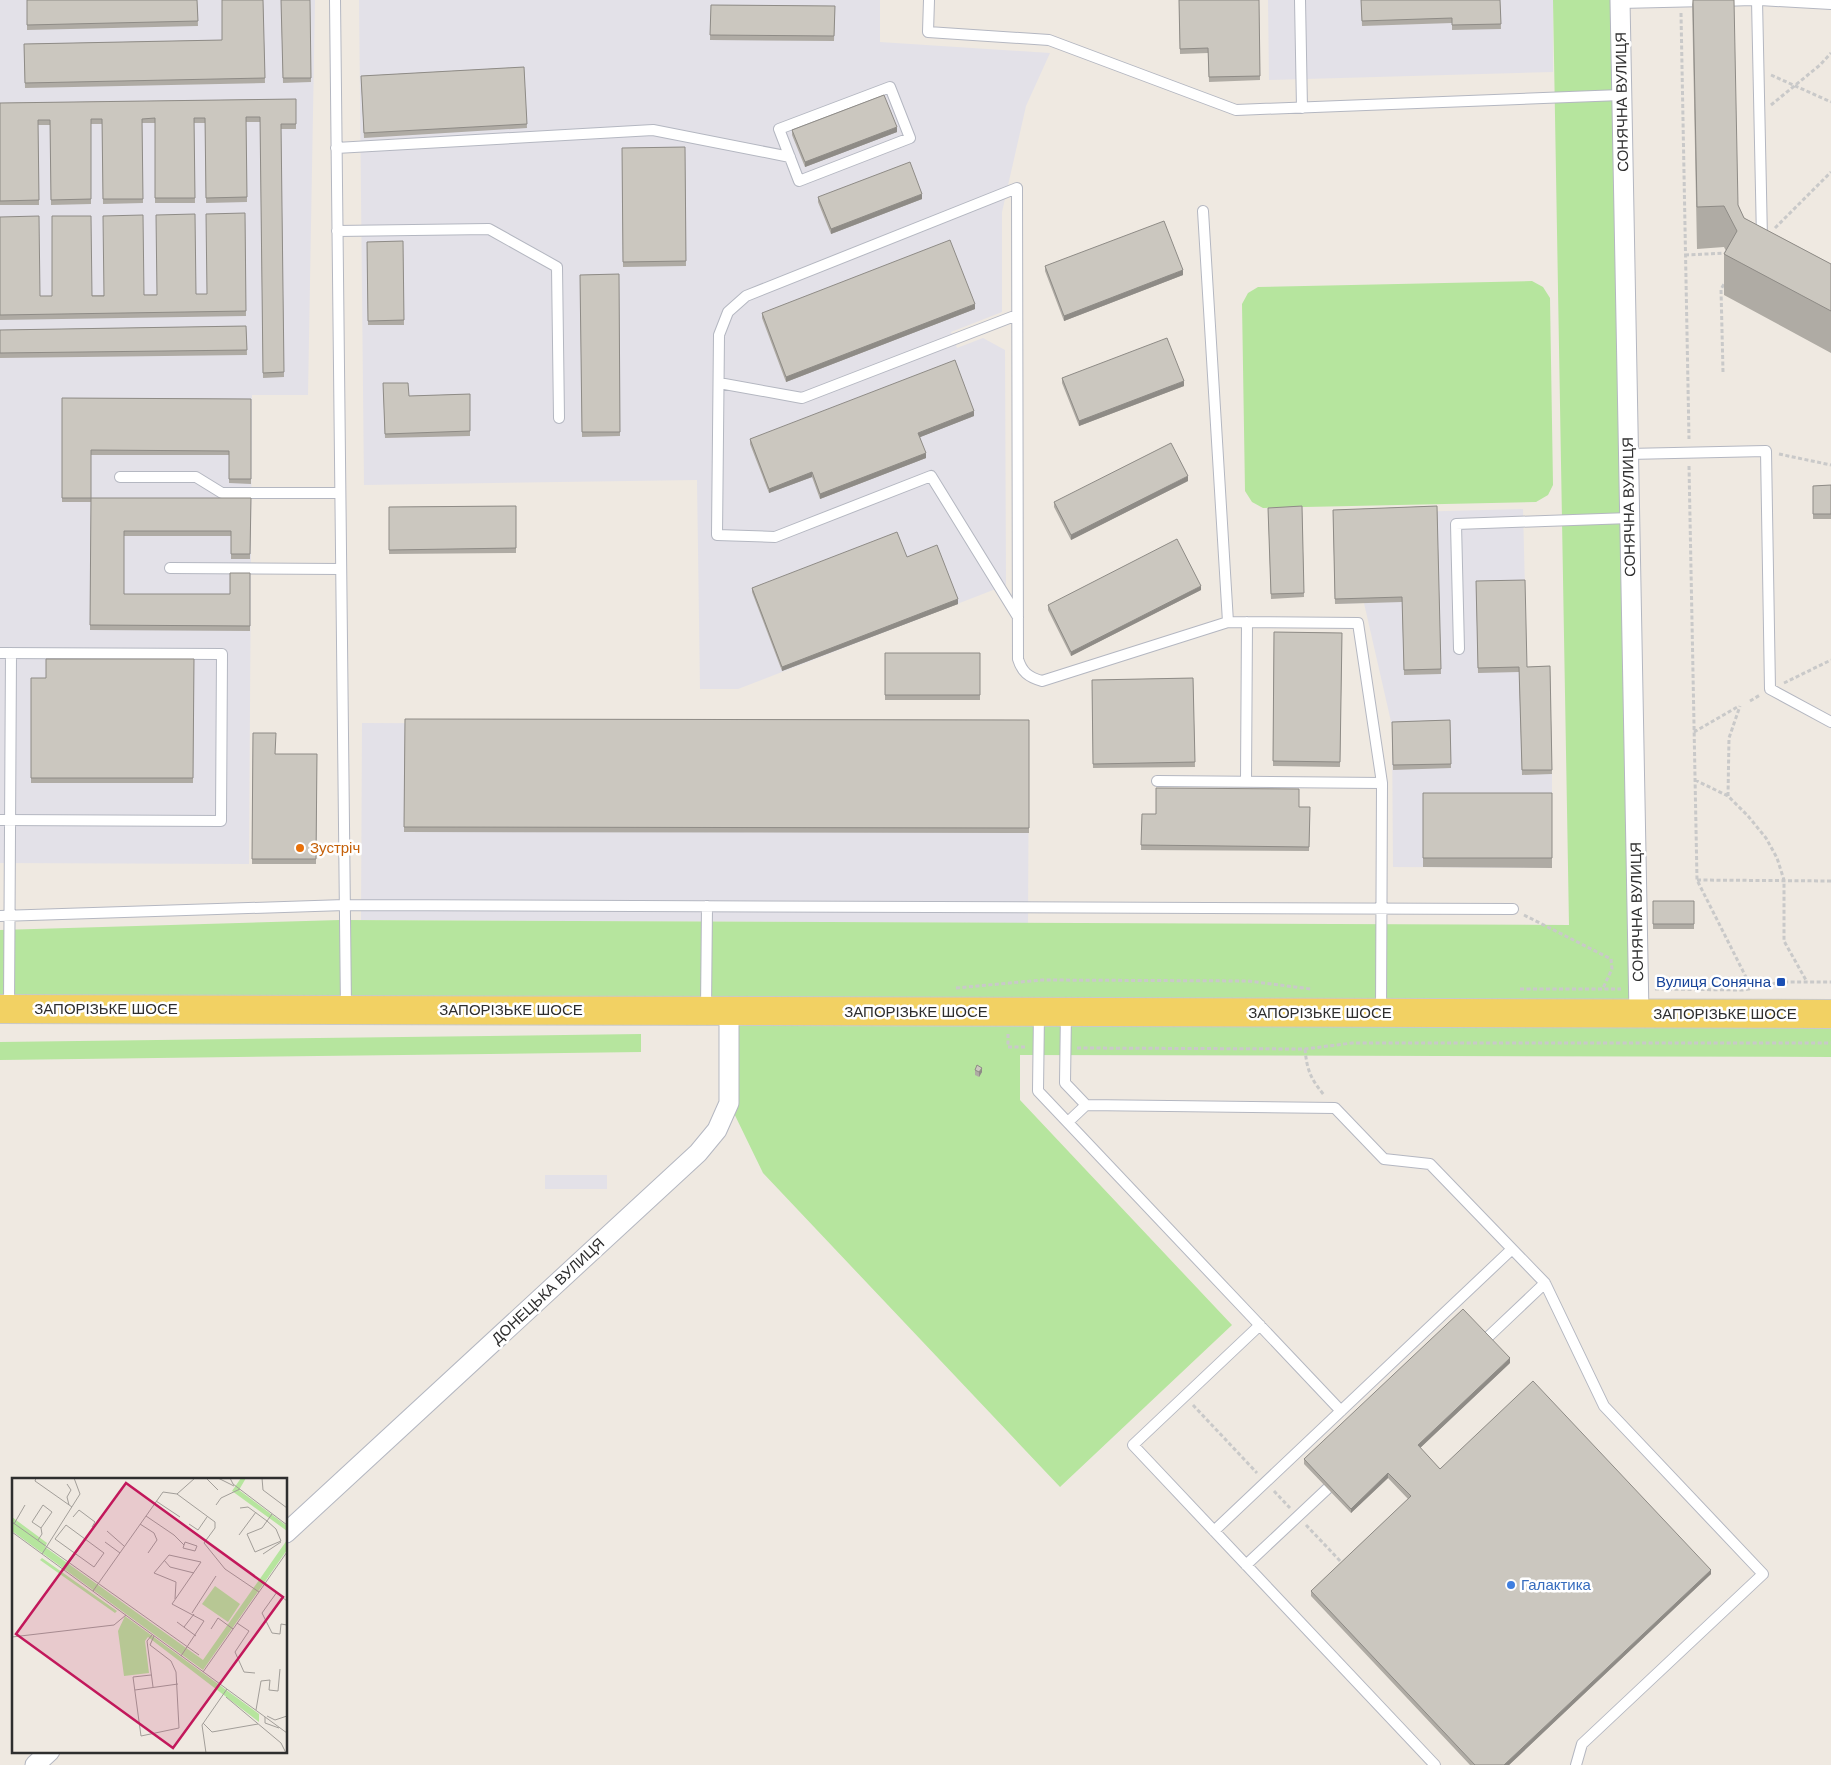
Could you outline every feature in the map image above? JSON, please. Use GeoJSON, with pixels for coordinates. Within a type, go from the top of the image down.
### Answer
{"type":"FeatureCollection","features":[{"type":"Feature","properties":{"kind":"main road","name":"ЗАПОРІЗЬКЕ ШОСЕ"},"geometry":{"type":"LineString","coordinates":[[4,1009],[1831,1014]]}},
{"type":"Feature","properties":{"kind":"street","name":"СОНЯЧНА ВУЛИЦЯ"},"geometry":{"type":"LineString","coordinates":[[1620,2],[1639,1014]]}},
{"type":"Feature","properties":{"kind":"street","name":"ДОНЕЦЬКА ВУЛИЦЯ"},"geometry":{"type":"LineString","coordinates":[[288,1531],[698,1153],[717,1130],[729,1103],[718,1011]]}},
{"type":"Feature","properties":{"kind":"street"},"geometry":{"type":"LineString","coordinates":[[35,1765],[49,1752]]}},
{"type":"Feature","properties":{"kind":"lane"},"geometry":{"type":"LineString","coordinates":[[334,0],[346,1010]]}},
{"type":"Feature","properties":{"kind":"lane"},"geometry":{"type":"LineString","coordinates":[[929,0],[928,32],[1049,40],[1236,110],[1621,95]]}},
{"type":"Feature","properties":{"kind":"lane"},"geometry":{"type":"LineString","coordinates":[[1300,0],[1302,108]]}},
{"type":"Feature","properties":{"kind":"lane"},"geometry":{"type":"LineString","coordinates":[[1620,2],[1752,0]]}},
{"type":"Feature","properties":{"kind":"lane"},"geometry":{"type":"LineString","coordinates":[[1766,243],[1759,115],[1758,0],[1831,4]]}},
{"type":"Feature","properties":{"kind":"lane"},"geometry":{"type":"LineString","coordinates":[[890,87],[910,138],[799,181],[790,157],[779,129],[890,87]]}},
{"type":"Feature","properties":{"kind":"lane"},"geometry":{"type":"LineString","coordinates":[[336,148],[653,130],[790,157]]}},
{"type":"Feature","properties":{"kind":"lane"},"geometry":{"type":"LineString","coordinates":[[1018,617],[931,476],[775,537],[717,535],[719,335],[728,312],[746,296],[1017,188],[1017,315],[1018,617],[1018,658],[1022,670],[1030,678],[1042,681],[1228,622],[1358,624],[1382,782],[1381,1013]]}},
{"type":"Feature","properties":{"kind":"lane"},"geometry":{"type":"LineString","coordinates":[[1203,211],[1228,622]]}},
{"type":"Feature","properties":{"kind":"lane"},"geometry":{"type":"LineString","coordinates":[[337,231],[489,229],[557,267],[559,418]]}},
{"type":"Feature","properties":{"kind":"lane"},"geometry":{"type":"LineString","coordinates":[[718,383],[802,398],[1017,315]]}},
{"type":"Feature","properties":{"kind":"lane"},"geometry":{"type":"LineString","coordinates":[[1628,454],[1766,451],[1770,689],[1831,722]]}},
{"type":"Feature","properties":{"kind":"lane"},"geometry":{"type":"LineString","coordinates":[[120,477],[196,477],[222,493],[340,493]]}},
{"type":"Feature","properties":{"kind":"lane"},"geometry":{"type":"LineString","coordinates":[[1459,650],[1456,524],[1630,518]]}},
{"type":"Feature","properties":{"kind":"lane"},"geometry":{"type":"LineString","coordinates":[[170,568],[341,569]]}},
{"type":"Feature","properties":{"kind":"lane"},"geometry":{"type":"LineString","coordinates":[[1246,781],[1247,622]]}},
{"type":"Feature","properties":{"kind":"lane"},"geometry":{"type":"LineString","coordinates":[[4,1009],[5,653],[222,654],[221,821],[5,820]]}},
{"type":"Feature","properties":{"kind":"lane"},"geometry":{"type":"LineString","coordinates":[[1157,781],[1382,782]]}},
{"type":"Feature","properties":{"kind":"lane"},"geometry":{"type":"LineString","coordinates":[[5,915],[345,905],[1513,909]]}},
{"type":"Feature","properties":{"kind":"lane"},"geometry":{"type":"LineString","coordinates":[[707,906],[718,1011]]}},
{"type":"Feature","properties":{"kind":"lane"},"geometry":{"type":"LineString","coordinates":[[1038,1012],[1038,1091],[1341,1411]]}},
{"type":"Feature","properties":{"kind":"lane"},"geometry":{"type":"LineString","coordinates":[[1066,1012],[1065,1083],[1086,1105]]}},
{"type":"Feature","properties":{"kind":"lane"},"geometry":{"type":"LineString","coordinates":[[1068,1122],[1086,1105],[1335,1108],[1384,1159],[1430,1164],[1545,1283],[1604,1406],[1763,1574],[1582,1744],[1576,1765]]}},
{"type":"Feature","properties":{"kind":"lane"},"geometry":{"type":"LineString","coordinates":[[1214,1531],[1512,1249]]}},
{"type":"Feature","properties":{"kind":"lane"},"geometry":{"type":"LineString","coordinates":[[1487,1338],[1545,1283]]}},
{"type":"Feature","properties":{"kind":"lane"},"geometry":{"type":"LineString","coordinates":[[1260,1325],[1133,1445],[1435,1765]]}},
{"type":"Feature","properties":{"kind":"lane"},"geometry":{"type":"LineString","coordinates":[[1246,1565],[1327,1489]]}},
{"type":"Feature","properties":{"kind":"path"},"geometry":{"type":"LineString","coordinates":[[1759,115],[1820,65],[1831,53]]}},
{"type":"Feature","properties":{"kind":"path"},"geometry":{"type":"LineString","coordinates":[[1758,70],[1831,102]]}},
{"type":"Feature","properties":{"kind":"path"},"geometry":{"type":"LineString","coordinates":[[1766,243],[1831,172]]}},
{"type":"Feature","properties":{"kind":"path"},"geometry":{"type":"LineString","coordinates":[[1685,255],[1727,253]]}},
{"type":"Feature","properties":{"kind":"path"},"geometry":{"type":"LineString","coordinates":[[1723,372],[1721,289],[1729,274]]}},
{"type":"Feature","properties":{"kind":"path"},"geometry":{"type":"LineString","coordinates":[[1766,451],[1831,465]]}},
{"type":"Feature","properties":{"kind":"path"},"geometry":{"type":"LineString","coordinates":[[1770,689],[1831,660]]}},
{"type":"Feature","properties":{"kind":"path"},"geometry":{"type":"LineString","coordinates":[[1694,732],[1740,706],[1729,738],[1728,796]]}},
{"type":"Feature","properties":{"kind":"path"},"geometry":{"type":"LineString","coordinates":[[1695,780],[1728,796],[1766,838],[1777,858],[1784,880],[1784,941],[1807,982]]}},
{"type":"Feature","properties":{"kind":"path"},"geometry":{"type":"LineString","coordinates":[[1752,989],[1697,880],[1831,880]]}},
{"type":"Feature","properties":{"kind":"path"},"geometry":{"type":"LineString","coordinates":[[1513,909],[1611,959],[1612,970],[1603,988]]}},
{"type":"Feature","properties":{"kind":"path"},"geometry":{"type":"LineString","coordinates":[[1010,982],[1042,980],[1248,980],[1319,990]]}},
{"type":"Feature","properties":{"kind":"path"},"geometry":{"type":"LineString","coordinates":[[1655,989],[1752,989],[1781,982],[1831,981]]}},
{"type":"Feature","properties":{"kind":"path"},"geometry":{"type":"LineString","coordinates":[[1082,1048],[1304,1049],[1352,1043],[1831,1043]]}},
{"type":"Feature","properties":{"kind":"path"},"geometry":{"type":"LineString","coordinates":[[1304,1049],[1306,1066],[1312,1080],[1335,1108]]}},
{"type":"Feature","properties":{"kind":"shaded area"},"geometry":{"type":"Polygon","coordinates":[[[0,0],[315,0],[308,395],[252,395],[249,864],[0,863],[0,0]]]}},
{"type":"Feature","properties":{"kind":"shaded area"},"geometry":{"type":"Polygon","coordinates":[[[359,0],[880,0],[880,42],[1050,53],[1026,106],[1002,212],[1002,312],[951,332],[957,348],[983,338],[1005,350],[1006,585],[738,689],[700,689],[697,480],[364,485],[359,0]]]}},
{"type":"Feature","properties":{"kind":"shaded area"},"geometry":{"type":"Polygon","coordinates":[[[1268,0],[1553,0],[1553,72],[1269,80],[1268,0]]]}},
{"type":"Feature","properties":{"kind":"shaded area"},"geometry":{"type":"Polygon","coordinates":[[[1523,509],[1527,671],[1552,774],[1552,868],[1393,867],[1392,726],[1364,603],[1335,604],[1333,514],[1523,509]]]}},
{"type":"Feature","properties":{"kind":"shaded area"},"geometry":{"type":"Polygon","coordinates":[[[362,723],[1029,725],[1028,923],[361,920],[362,723]]]}},
{"type":"Feature","properties":{"kind":"shaded area"},"geometry":{"type":"Polygon","coordinates":[[[545,1175],[607,1175],[607,1189],[545,1189],[545,1175]]]}},
{"type":"Feature","properties":{"kind":"green space"},"geometry":{"type":"Polygon","coordinates":[[[1553,0],[1611,0],[1630,1002],[0,998],[0,930],[340,920],[1569,925],[1553,0]]]}},
{"type":"Feature","properties":{"kind":"green space"},"geometry":{"type":"Polygon","coordinates":[[[1532,281],[1543,287],[1550,298],[1553,485],[1548,495],[1536,502],[1263,508],[1252,502],[1245,491],[1242,304],[1248,293],[1258,287],[1532,281]]]}},
{"type":"Feature","properties":{"kind":"green space"},"geometry":{"type":"Polygon","coordinates":[[[729,1026],[1831,1027],[1831,1057],[1020,1055],[1020,1100],[1232,1325],[1060,1487],[763,1173],[729,1103],[729,1026]]]}},
{"type":"Feature","properties":{"kind":"green space"},"geometry":{"type":"Polygon","coordinates":[[[641,1034],[641,1052],[0,1060],[0,1042],[641,1034]]]}},
{"type":"Feature","properties":{"kind":"building"},"geometry":{"type":"Polygon","coordinates":[[[27,0],[197,0],[198,21],[27,25],[27,0]]]}},
{"type":"Feature","properties":{"kind":"building"},"geometry":{"type":"Polygon","coordinates":[[[222,0],[263,0],[265,78],[25,83],[24,44],[222,40],[222,0]]]}},
{"type":"Feature","properties":{"kind":"building"},"geometry":{"type":"Polygon","coordinates":[[[281,0],[310,0],[311,78],[283,78],[281,0]]]}},
{"type":"Feature","properties":{"kind":"building"},"geometry":{"type":"Polygon","coordinates":[[[1179,0],[1259,0],[1260,76],[1209,77],[1208,48],[1180,49],[1179,0]]]}},
{"type":"Feature","properties":{"kind":"building"},"geometry":{"type":"Polygon","coordinates":[[[1361,0],[1500,0],[1501,24],[1452,25],[1452,18],[1362,21],[1361,0]]]}},
{"type":"Feature","properties":{"kind":"building"},"geometry":{"type":"Polygon","coordinates":[[[1693,0],[1734,0],[1738,205],[1744,218],[1831,264],[1831,311],[1724,254],[1737,231],[1724,206],[1697,207],[1693,0]]]}},
{"type":"Feature","properties":{"kind":"building"},"geometry":{"type":"Polygon","coordinates":[[[711,5],[835,6],[834,36],[710,35],[711,5]]]}},
{"type":"Feature","properties":{"kind":"building"},"geometry":{"type":"Polygon","coordinates":[[[524,67],[527,124],[364,133],[361,76],[524,67]]]}},
{"type":"Feature","properties":{"kind":"building"},"geometry":{"type":"Polygon","coordinates":[[[884,95],[897,127],[805,162],[792,130],[884,95]]]}},
{"type":"Feature","properties":{"kind":"building"},"geometry":{"type":"Polygon","coordinates":[[[296,99],[296,124],[281,124],[284,372],[263,373],[260,117],[246,117],[247,197],[206,198],[205,118],[194,118],[195,198],[155,198],[155,118],[142,119],[143,199],[103,199],[102,119],[91,119],[91,199],[51,200],[50,120],[38,120],[39,200],[0,201],[0,103],[296,99]]]}},
{"type":"Feature","properties":{"kind":"building"},"geometry":{"type":"Polygon","coordinates":[[[685,147],[686,261],[623,262],[622,148],[685,147]]]}},
{"type":"Feature","properties":{"kind":"building"},"geometry":{"type":"Polygon","coordinates":[[[910,162],[922,194],[831,229],[818,197],[910,162]]]}},
{"type":"Feature","properties":{"kind":"building"},"geometry":{"type":"Polygon","coordinates":[[[245,213],[246,311],[0,315],[0,217],[39,216],[40,296],[52,296],[52,216],[91,216],[92,296],[104,296],[103,216],[143,215],[144,295],[157,295],[156,215],[195,214],[196,294],[207,294],[206,214],[245,213]]]}},
{"type":"Feature","properties":{"kind":"building"},"geometry":{"type":"Polygon","coordinates":[[[1164,221],[1183,270],[1064,316],[1045,266],[1164,221]]]}},
{"type":"Feature","properties":{"kind":"building"},"geometry":{"type":"Polygon","coordinates":[[[950,240],[975,304],[786,377],[762,313],[950,240]]]}},
{"type":"Feature","properties":{"kind":"building"},"geometry":{"type":"Polygon","coordinates":[[[403,241],[404,320],[368,321],[367,242],[403,241]]]}},
{"type":"Feature","properties":{"kind":"building"},"geometry":{"type":"Polygon","coordinates":[[[619,274],[620,432],[582,432],[580,275],[619,274]]]}},
{"type":"Feature","properties":{"kind":"building"},"geometry":{"type":"Polygon","coordinates":[[[246,326],[247,350],[0,353],[0,330],[246,326]]]}},
{"type":"Feature","properties":{"kind":"building"},"geometry":{"type":"Polygon","coordinates":[[[1167,338],[1184,381],[1079,421],[1062,378],[1167,338]]]}},
{"type":"Feature","properties":{"kind":"building"},"geometry":{"type":"Polygon","coordinates":[[[955,360],[974,411],[918,433],[926,453],[820,494],[812,472],[769,489],[750,439],[955,360]]]}},
{"type":"Feature","properties":{"kind":"building"},"geometry":{"type":"Polygon","coordinates":[[[383,383],[408,383],[409,396],[470,394],[470,431],[385,434],[383,383]]]}},
{"type":"Feature","properties":{"kind":"building"},"geometry":{"type":"Polygon","coordinates":[[[62,398],[251,399],[251,479],[229,479],[229,451],[91,450],[91,498],[62,498],[62,398]]]}},
{"type":"Feature","properties":{"kind":"building"},"geometry":{"type":"Polygon","coordinates":[[[1171,443],[1188,476],[1071,535],[1054,502],[1171,443]]]}},
{"type":"Feature","properties":{"kind":"building"},"geometry":{"type":"Polygon","coordinates":[[[1831,485],[1831,514],[1813,514],[1813,486],[1831,485]]]}},
{"type":"Feature","properties":{"kind":"building"},"geometry":{"type":"Polygon","coordinates":[[[91,498],[251,498],[250,554],[231,554],[231,531],[124,531],[124,594],[230,594],[230,573],[250,573],[250,626],[90,625],[91,498]]]}},
{"type":"Feature","properties":{"kind":"building"},"geometry":{"type":"Polygon","coordinates":[[[516,506],[516,548],[389,550],[389,507],[516,506]]]}},
{"type":"Feature","properties":{"kind":"building"},"geometry":{"type":"Polygon","coordinates":[[[1302,506],[1304,593],[1271,594],[1268,508],[1302,506]]]}},
{"type":"Feature","properties":{"kind":"building"},"geometry":{"type":"Polygon","coordinates":[[[1437,506],[1441,669],[1404,670],[1402,597],[1335,599],[1333,510],[1437,506]]]}},
{"type":"Feature","properties":{"kind":"building"},"geometry":{"type":"Polygon","coordinates":[[[897,532],[907,557],[937,545],[958,599],[782,667],[752,588],[897,532]]]}},
{"type":"Feature","properties":{"kind":"building"},"geometry":{"type":"Polygon","coordinates":[[[1177,539],[1201,586],[1071,652],[1048,605],[1177,539]]]}},
{"type":"Feature","properties":{"kind":"building"},"geometry":{"type":"Polygon","coordinates":[[[1525,580],[1527,667],[1550,666],[1552,770],[1522,770],[1519,667],[1478,668],[1476,581],[1525,580]]]}},
{"type":"Feature","properties":{"kind":"building"},"geometry":{"type":"Polygon","coordinates":[[[1274,632],[1342,633],[1340,762],[1273,761],[1274,632]]]}},
{"type":"Feature","properties":{"kind":"building"},"geometry":{"type":"Polygon","coordinates":[[[885,653],[980,653],[980,695],[885,695],[885,653]]]}},
{"type":"Feature","properties":{"kind":"building"},"geometry":{"type":"Polygon","coordinates":[[[46,659],[194,659],[193,778],[31,778],[31,678],[46,678],[46,659]]]}},
{"type":"Feature","properties":{"kind":"building"},"geometry":{"type":"Polygon","coordinates":[[[1193,678],[1195,762],[1093,764],[1092,680],[1193,678]]]}},
{"type":"Feature","properties":{"kind":"building"},"geometry":{"type":"Polygon","coordinates":[[[405,719],[1029,720],[1029,828],[404,827],[405,719]]]}},
{"type":"Feature","properties":{"kind":"building"},"geometry":{"type":"Polygon","coordinates":[[[1450,720],[1451,764],[1393,765],[1392,722],[1450,720]]]}},
{"type":"Feature","properties":{"kind":"building"},"geometry":{"type":"Polygon","coordinates":[[[253,733],[276,733],[275,754],[317,754],[316,859],[252,859],[253,733]]]}},
{"type":"Feature","properties":{"kind":"building"},"geometry":{"type":"Polygon","coordinates":[[[1156,788],[1299,789],[1299,807],[1310,807],[1309,847],[1141,845],[1142,814],[1156,814],[1156,788]]]}},
{"type":"Feature","properties":{"kind":"building"},"geometry":{"type":"Polygon","coordinates":[[[1423,793],[1552,793],[1552,858],[1423,858],[1423,793]]]}},
{"type":"Feature","properties":{"kind":"building"},"geometry":{"type":"Polygon","coordinates":[[[1653,901],[1694,901],[1694,924],[1653,924],[1653,901]]]}},
{"type":"Feature","properties":{"kind":"building"},"geometry":{"type":"Polygon","coordinates":[[[977,1065],[982,1068],[979,1072],[975,1070],[977,1065]]]}},
{"type":"Feature","properties":{"kind":"building"},"geometry":{"type":"Polygon","coordinates":[[[1463,1309],[1510,1358],[1418,1445],[1440,1469],[1533,1381],[1711,1570],[1504,1765],[1475,1765],[1311,1591],[1411,1496],[1388,1473],[1351,1509],[1304,1459],[1463,1309]]]}},
{"type":"Feature","properties":{"kind":"place","name":"Зустріч"},"geometry":{"type":"Point","coordinates":[300,848]}},
{"type":"Feature","properties":{"kind":"place","name":"Вулиця Сонячна"},"geometry":{"type":"Point","coordinates":[1781,982]}},
{"type":"Feature","properties":{"kind":"place","name":"Галактика"},"geometry":{"type":"Point","coordinates":[1511,1585]}}]}
